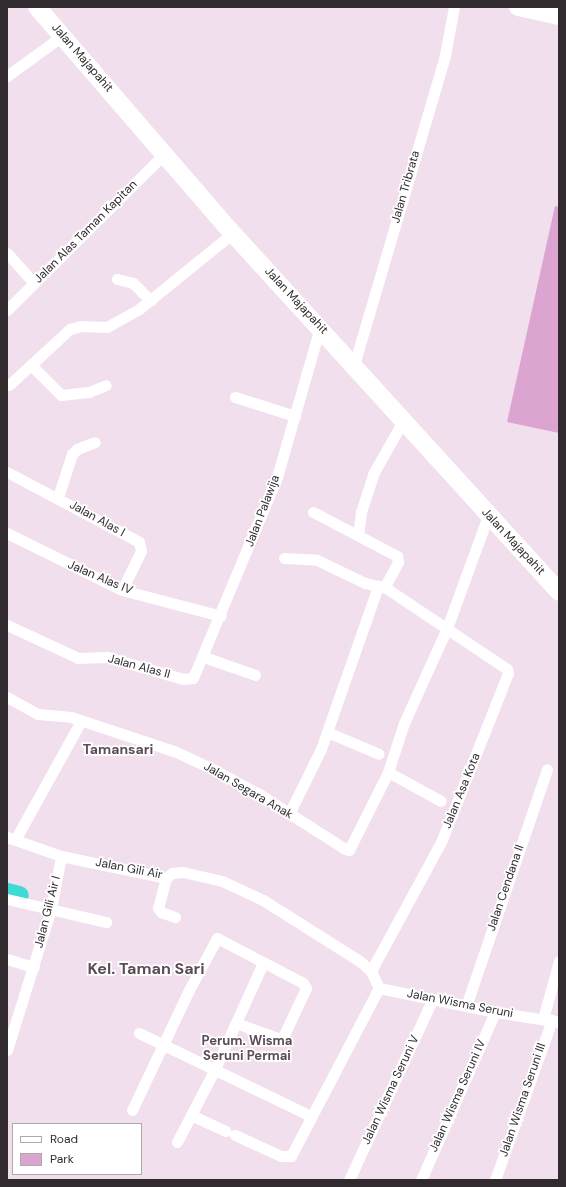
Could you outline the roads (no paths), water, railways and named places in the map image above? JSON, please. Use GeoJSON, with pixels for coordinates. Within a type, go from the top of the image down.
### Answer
{"type":"FeatureCollection","features":[{"type":"Feature","properties":{"kind":"main road","name":"Jalan Majapahit"},"geometry":{"type":"LineString","coordinates":[[37,7],[233,233],[320,327],[488,516],[559,592]]}},
{"type":"Feature","properties":{"kind":"main road"},"geometry":{"type":"LineString","coordinates":[[518,7],[559,16]]}},
{"type":"Feature","properties":{"kind":"street","name":"Jalan Tribrata"},"geometry":{"type":"LineString","coordinates":[[354,365],[445,55],[454,7]]}},
{"type":"Feature","properties":{"kind":"street"},"geometry":{"type":"LineString","coordinates":[[7,76],[62,36]]}},
{"type":"Feature","properties":{"kind":"street","name":"Jalan Alas Taman Kapitan"},"geometry":{"type":"LineString","coordinates":[[7,310],[165,153]]}},
{"type":"Feature","properties":{"kind":"street"},"geometry":{"type":"LineString","coordinates":[[9,385],[70,329],[81,326],[107,327],[151,301],[233,233]]}},
{"type":"Feature","properties":{"kind":"street"},"geometry":{"type":"LineString","coordinates":[[7,253],[34,283]]}},
{"type":"Feature","properties":{"kind":"street"},"geometry":{"type":"LineString","coordinates":[[117,279],[133,283],[151,301]]}},
{"type":"Feature","properties":{"kind":"street","name":"Jalan Palawija"},"geometry":{"type":"LineString","coordinates":[[183,679],[193,678],[204,657],[277,477],[320,327]]}},
{"type":"Feature","properties":{"kind":"street"},"geometry":{"type":"LineString","coordinates":[[31,365],[61,395],[89,392],[106,385]]}},
{"type":"Feature","properties":{"kind":"street"},"geometry":{"type":"LineString","coordinates":[[236,397],[295,416]]}},
{"type":"Feature","properties":{"kind":"street"},"geometry":{"type":"LineString","coordinates":[[358,534],[361,512],[373,474],[403,421]]}},
{"type":"Feature","properties":{"kind":"street"},"geometry":{"type":"LineString","coordinates":[[58,497],[72,454],[77,449],[95,442]]}},
{"type":"Feature","properties":{"kind":"street","name":"Jalan Alas I"},"geometry":{"type":"LineString","coordinates":[[7,472],[58,497],[141,544],[141,551],[122,590]]}},
{"type":"Feature","properties":{"kind":"street"},"geometry":{"type":"LineString","coordinates":[[289,814],[327,732],[384,586],[399,558],[358,534],[313,512]]}},
{"type":"Feature","properties":{"kind":"street"},"geometry":{"type":"LineString","coordinates":[[440,801],[388,772],[404,723],[447,628],[488,516]]}},
{"type":"Feature","properties":{"kind":"street","name":"Jalan Alas IV"},"geometry":{"type":"LineString","coordinates":[[7,533],[122,590],[220,616]]}},
{"type":"Feature","properties":{"kind":"street","name":"Jalan Asa Kota"},"geometry":{"type":"LineString","coordinates":[[284,558],[317,560],[358,580],[384,586],[507,670],[508,679],[441,842],[371,971]]}},
{"type":"Feature","properties":{"kind":"street","name":"Jalan Alas II"},"geometry":{"type":"LineString","coordinates":[[7,625],[78,658],[107,657],[183,679]]}},
{"type":"Feature","properties":{"kind":"street"},"geometry":{"type":"LineString","coordinates":[[204,657],[255,675]]}},
{"type":"Feature","properties":{"kind":"street","name":"Jalan Segara Anak"},"geometry":{"type":"LineString","coordinates":[[7,697],[38,714],[65,716],[174,751],[259,794],[345,850],[349,850],[388,772]]}},
{"type":"Feature","properties":{"kind":"street"},"geometry":{"type":"LineString","coordinates":[[11,839],[81,721]]}},
{"type":"Feature","properties":{"kind":"street"},"geometry":{"type":"LineString","coordinates":[[327,732],[379,754]]}},
{"type":"Feature","properties":{"kind":"street","name":"Jalan Cendana II"},"geometry":{"type":"LineString","coordinates":[[466,1006],[547,770]]}},
{"type":"Feature","properties":{"kind":"street","name":"Jalan Gili Air"},"geometry":{"type":"LineString","coordinates":[[11,839],[61,856],[166,878],[172,873],[183,872],[222,881],[263,900],[371,971]]}},
{"type":"Feature","properties":{"kind":"street","name":"Jalan Gili Air I"},"geometry":{"type":"LineString","coordinates":[[7,1050],[51,909],[61,856]]}},
{"type":"Feature","properties":{"kind":"street"},"geometry":{"type":"LineString","coordinates":[[166,878],[158,908],[161,912],[175,917]]}},
{"type":"Feature","properties":{"kind":"street"},"geometry":{"type":"LineString","coordinates":[[7,899],[106,922]]}},
{"type":"Feature","properties":{"kind":"street"},"geometry":{"type":"LineString","coordinates":[[132,1110],[164,1046],[189,990],[217,938],[303,983],[306,991],[284,1035],[280,1039],[267,1037],[236,1023]]}},
{"type":"Feature","properties":{"kind":"street"},"geometry":{"type":"LineString","coordinates":[[7,959],[34,967]]}},
{"type":"Feature","properties":{"kind":"street","name":"Jalan Wisma Seruni III"},"geometry":{"type":"LineString","coordinates":[[495,1180],[551,1020],[559,962]]}},
{"type":"Feature","properties":{"kind":"street"},"geometry":{"type":"LineString","coordinates":[[177,1142],[214,1071],[263,963]]}},
{"type":"Feature","properties":{"kind":"street"},"geometry":{"type":"LineString","coordinates":[[191,1115],[281,1156],[290,1156],[379,988],[371,971]]}},
{"type":"Feature","properties":{"kind":"street","name":"Jalan Wisma Seruni"},"geometry":{"type":"LineString","coordinates":[[379,988],[495,1012],[551,1020]]}},
{"type":"Feature","properties":{"kind":"street","name":"Jalan Wisma Seruni V"},"geometry":{"type":"LineString","coordinates":[[349,1180],[432,1000]]}},
{"type":"Feature","properties":{"kind":"street","name":"Jalan Wisma Seruni IV"},"geometry":{"type":"LineString","coordinates":[[421,1180],[495,1012]]}},
{"type":"Feature","properties":{"kind":"street"},"geometry":{"type":"LineString","coordinates":[[139,1033],[214,1071],[311,1116]]}},
{"type":"Feature","properties":{"kind":"waterway"},"geometry":{"type":"LineString","coordinates":[[7,892],[19,895]]}},
{"type":"Feature","properties":{"kind":"district","name":"Tamansari"},"geometry":{"type":"Point","coordinates":[118,749]}},
{"type":"Feature","properties":{"kind":"district","name":"Kel. Taman Sari"},"geometry":{"type":"Point","coordinates":[146,969]}},
{"type":"Feature","properties":{"kind":"district","name":"Perum. Wisma Seruni Permai"},"geometry":{"type":"Point","coordinates":[247,1050]}}]}
